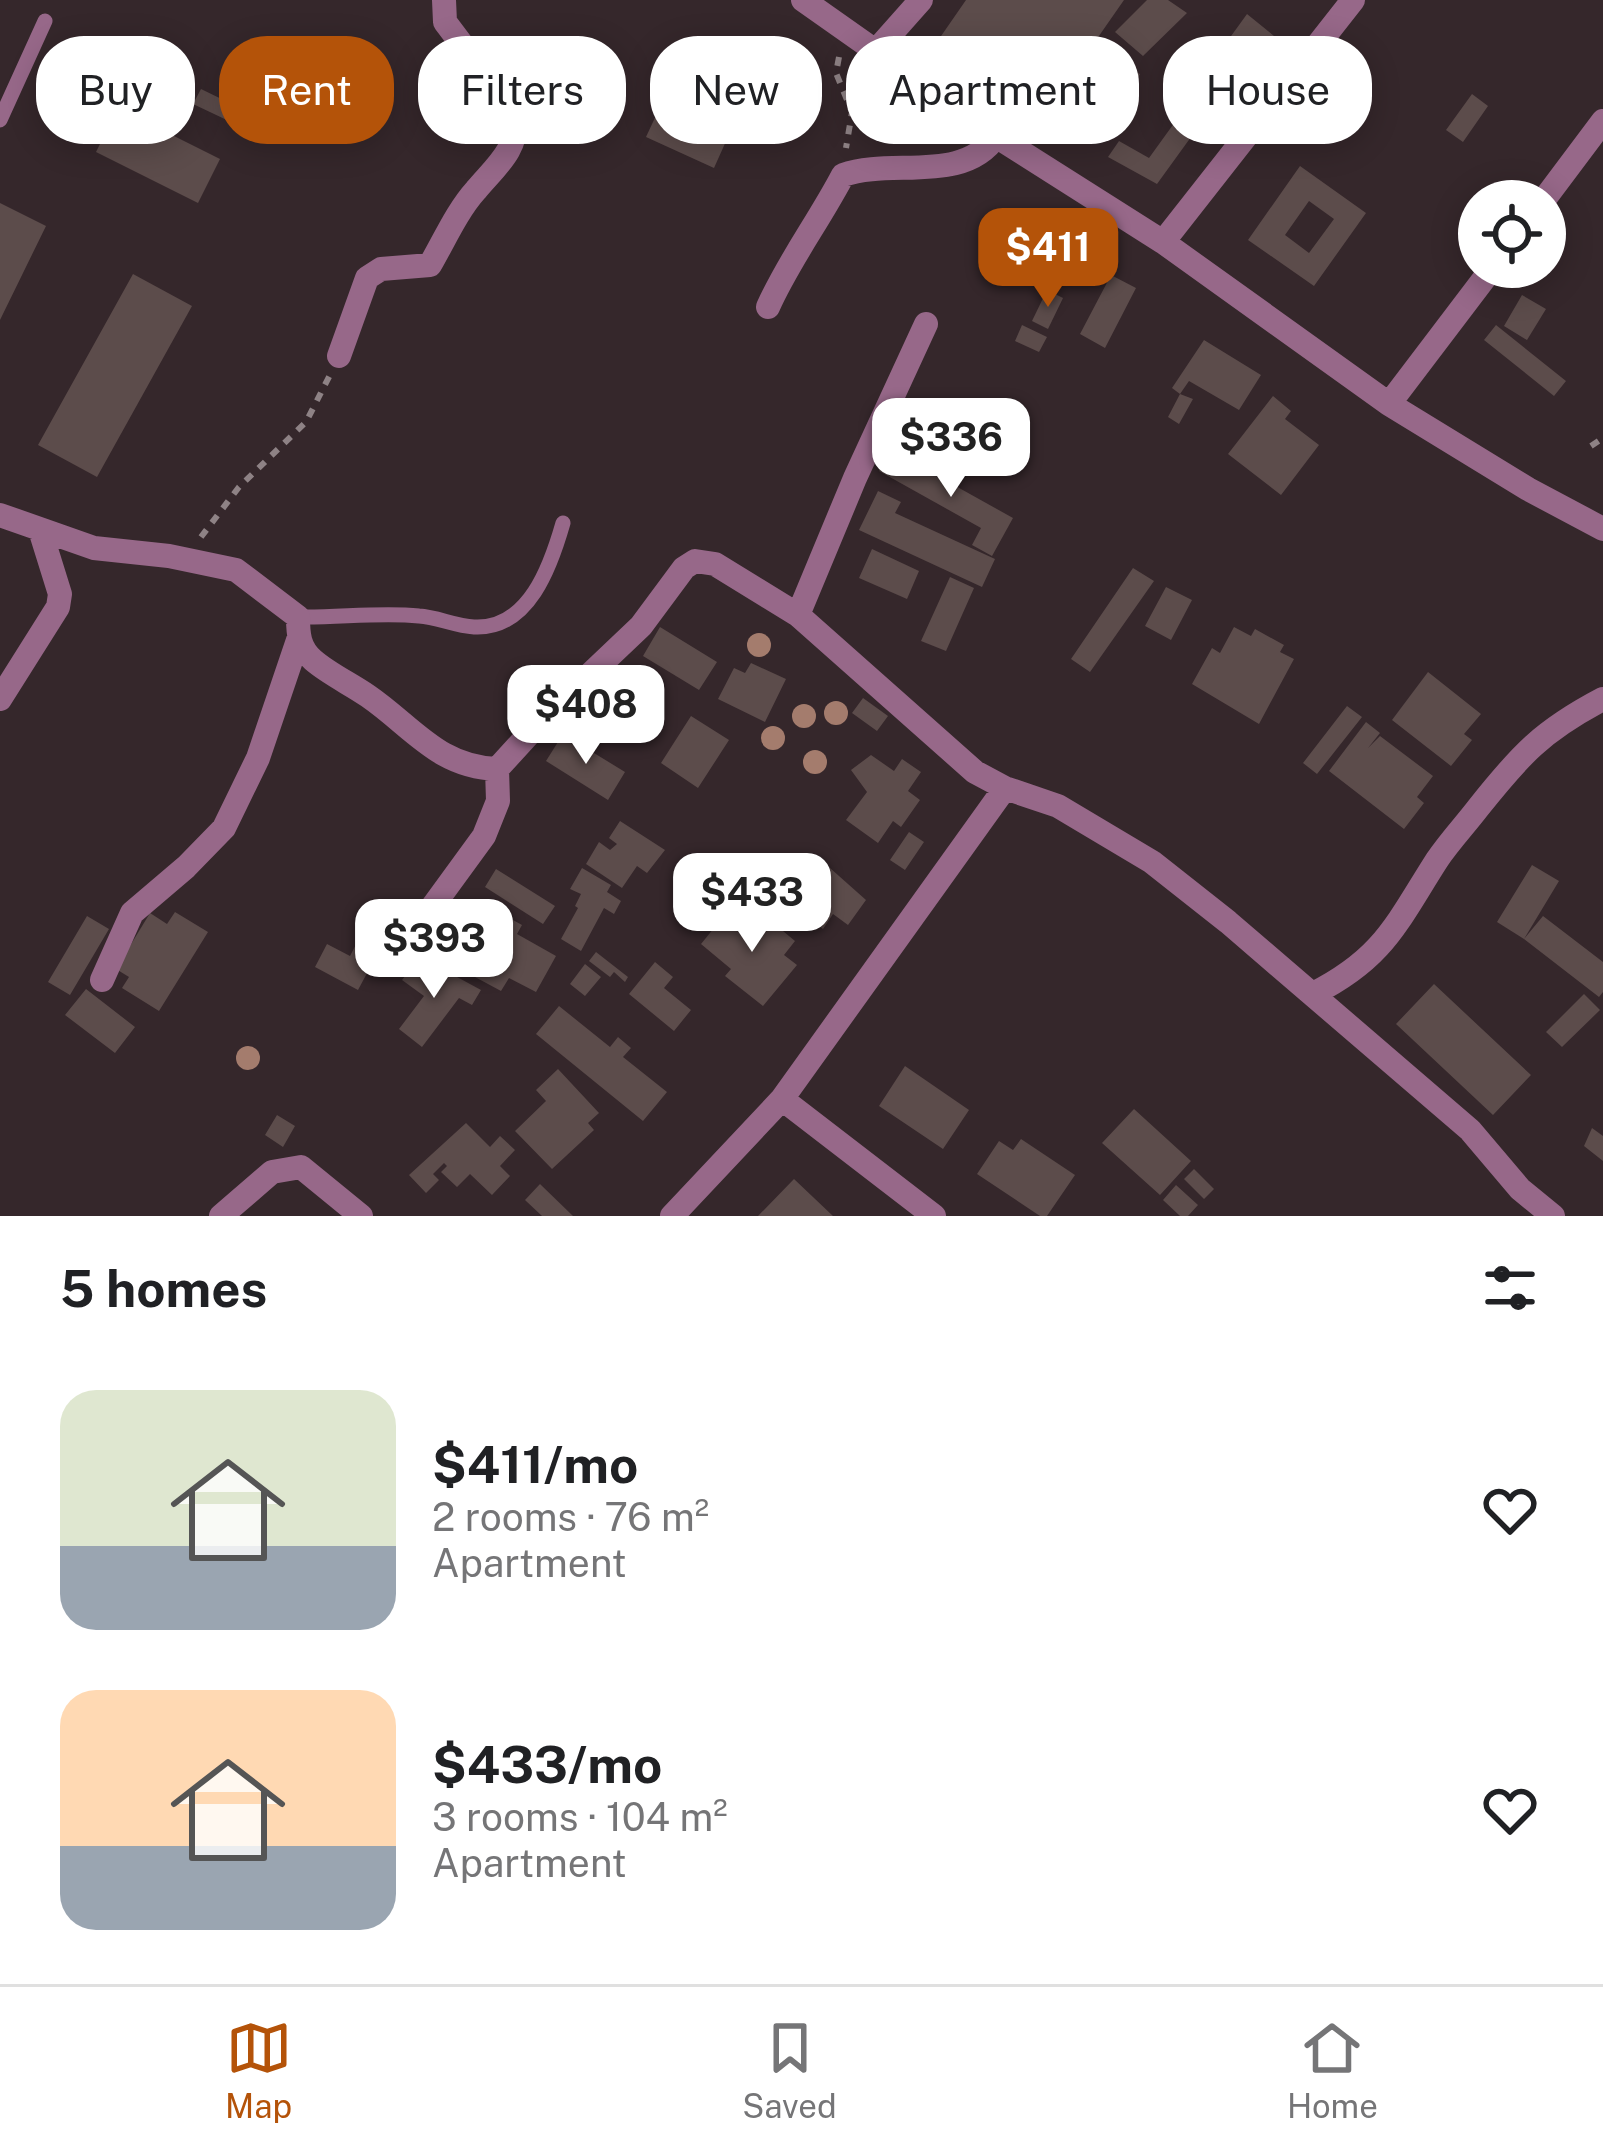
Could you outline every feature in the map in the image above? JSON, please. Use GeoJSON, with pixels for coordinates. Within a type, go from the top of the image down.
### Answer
{"type":"FeatureCollection","features":[{"type":"Feature","properties":{"kind":"street"},"geometry":{"type":"LineString","coordinates":[[339,356],[367,278],[381,268],[430,265],[474,191],[492,175],[517,135],[516,116],[445,22],[444,0]]}},
{"type":"Feature","properties":{"kind":"street"},"geometry":{"type":"LineString","coordinates":[[803,0],[851,36]]}},
{"type":"Feature","properties":{"kind":"street"},"geometry":{"type":"LineString","coordinates":[[889,36],[921,0]]}},
{"type":"Feature","properties":{"kind":"street"},"geometry":{"type":"LineString","coordinates":[[1163,242],[1353,0]]}},
{"type":"Feature","properties":{"kind":"street"},"geometry":{"type":"LineString","coordinates":[[1559,180],[1603,122]]}},
{"type":"Feature","properties":{"kind":"street"},"geometry":{"type":"LineString","coordinates":[[768,307],[788,263],[819,221],[843,175],[865,167],[952,165],[990,144]]}},
{"type":"Feature","properties":{"kind":"street"},"geometry":{"type":"LineString","coordinates":[[1009,144],[1163,242],[1389,404],[1528,490],[1603,529]]}},
{"type":"Feature","properties":{"kind":"street"},"geometry":{"type":"LineString","coordinates":[[1389,404],[1477,288]]}},
{"type":"Feature","properties":{"kind":"street"},"geometry":{"type":"LineString","coordinates":[[798,615],[926,324]]}},
{"type":"Feature","properties":{"kind":"street"},"geometry":{"type":"LineString","coordinates":[[0,515],[94,548],[236,570],[298,629],[312,659],[372,699],[416,737],[471,768],[497,769]]}},
{"type":"Feature","properties":{"kind":"street"},"geometry":{"type":"LineString","coordinates":[[0,699],[58,607],[60,594],[41,533]]}},
{"type":"Feature","properties":{"kind":"street"},"geometry":{"type":"LineString","coordinates":[[413,932],[484,836],[498,801],[497,769],[641,626],[684,568],[695,561],[715,564],[798,615],[975,772],[1058,806],[1152,862],[1470,1130],[1520,1190],[1553,1216]]}},
{"type":"Feature","properties":{"kind":"street"},"geometry":{"type":"LineString","coordinates":[[102,980],[131,913],[224,828],[258,758],[298,629]]}},
{"type":"Feature","properties":{"kind":"street"},"geometry":{"type":"LineString","coordinates":[[1312,994],[1352,974],[1383,944],[1438,859],[1507,768],[1538,738],[1603,699]]}},
{"type":"Feature","properties":{"kind":"street"},"geometry":{"type":"LineString","coordinates":[[672,1216],[782,1099],[1005,788]]}},
{"type":"Feature","properties":{"kind":"street"},"geometry":{"type":"LineString","coordinates":[[782,1099],[934,1216]]}},
{"type":"Feature","properties":{"kind":"street"},"geometry":{"type":"LineString","coordinates":[[221,1216],[272,1172],[301,1167],[361,1216]]}},
{"type":"Feature","properties":{"kind":"lane"},"geometry":{"type":"LineString","coordinates":[[0,120],[45,21]]}},
{"type":"Feature","properties":{"kind":"lane"},"geometry":{"type":"LineString","coordinates":[[298,629],[423,616],[476,627],[502,622],[535,594],[553,559],[563,523]]}},
{"type":"Feature","properties":{"kind":"path"},"geometry":{"type":"LineString","coordinates":[[846,47],[836,74],[846,98]]}},
{"type":"Feature","properties":{"kind":"path"},"geometry":{"type":"LineString","coordinates":[[843,175],[847,144]]}},
{"type":"Feature","properties":{"kind":"path"},"geometry":{"type":"LineString","coordinates":[[187,560],[239,487],[306,422],[339,356]]}},
{"type":"Feature","properties":{"kind":"path"},"geometry":{"type":"LineString","coordinates":[[1591,446],[1603,438]]}},
{"type":"Feature","properties":{"kind":"building"},"geometry":{"type":"Polygon","coordinates":[[[966,0],[1124,0],[1099,36],[941,36],[966,0]]]}},
{"type":"Feature","properties":{"kind":"building"},"geometry":{"type":"Polygon","coordinates":[[[1147,0],[1168,0],[1187,13],[1143,56],[1139,36],[1115,32],[1147,0]]]}},
{"type":"Feature","properties":{"kind":"building"},"geometry":{"type":"Polygon","coordinates":[[[1247,14],[1274,36],[1231,36],[1247,14]]]}},
{"type":"Feature","properties":{"kind":"building"},"geometry":{"type":"Polygon","coordinates":[[[201,89],[219,98],[219,116],[195,105],[201,89]]]}},
{"type":"Feature","properties":{"kind":"building"},"geometry":{"type":"Polygon","coordinates":[[[1472,94],[1488,106],[1463,142],[1446,130],[1472,94]]]}},
{"type":"Feature","properties":{"kind":"building"},"geometry":{"type":"Polygon","coordinates":[[[1163,139],[1163,144],[1186,144],[1157,184],[1108,157],[1117,144],[1124,144],[1149,158],[1163,139]]]}},
{"type":"Feature","properties":{"kind":"building"},"geometry":{"type":"Polygon","coordinates":[[[100,144],[190,144],[220,159],[198,203],[96,152],[100,144]]]}},
{"type":"Feature","properties":{"kind":"building"},"geometry":{"type":"Polygon","coordinates":[[[661,144],[725,144],[714,168],[661,144]]]}},
{"type":"Feature","properties":{"kind":"building"},"geometry":{"type":"Polygon","coordinates":[[[1300,166],[1366,213],[1314,286],[1248,240],[1300,166]],[[1309,201],[1285,235],[1309,253],[1334,219],[1309,201]]]}},
{"type":"Feature","properties":{"kind":"building"},"geometry":{"type":"Polygon","coordinates":[[[0,203],[46,226],[0,320],[0,203]]]}},
{"type":"Feature","properties":{"kind":"building"},"geometry":{"type":"Polygon","coordinates":[[[133,274],[192,306],[97,477],[38,445],[133,274]]]}},
{"type":"Feature","properties":{"kind":"building"},"geometry":{"type":"Polygon","coordinates":[[[1111,275],[1136,288],[1105,348],[1080,334],[1111,275]]]}},
{"type":"Feature","properties":{"kind":"building"},"geometry":{"type":"Polygon","coordinates":[[[1047,290],[1063,298],[1048,329],[1032,321],[1047,290]]]}},
{"type":"Feature","properties":{"kind":"building"},"geometry":{"type":"Polygon","coordinates":[[[1522,295],[1546,309],[1527,340],[1504,326],[1522,295]]]}},
{"type":"Feature","properties":{"kind":"building"},"geometry":{"type":"Polygon","coordinates":[[[1022,325],[1047,337],[1039,352],[1015,341],[1022,325]]]}},
{"type":"Feature","properties":{"kind":"building"},"geometry":{"type":"Polygon","coordinates":[[[1496,325],[1566,381],[1554,396],[1484,340],[1496,325]]]}},
{"type":"Feature","properties":{"kind":"building"},"geometry":{"type":"Polygon","coordinates":[[[1204,340],[1261,375],[1239,410],[1189,381],[1180,394],[1172,388],[1204,340]]]}},
{"type":"Feature","properties":{"kind":"building"},"geometry":{"type":"Polygon","coordinates":[[[1180,394],[1193,399],[1179,424],[1168,417],[1180,394]]]}},
{"type":"Feature","properties":{"kind":"building"},"geometry":{"type":"Polygon","coordinates":[[[1273,396],[1291,411],[1285,419],[1319,445],[1281,495],[1228,454],[1273,396]]]}},
{"type":"Feature","properties":{"kind":"building"},"geometry":{"type":"Polygon","coordinates":[[[891,450],[1013,518],[992,556],[972,545],[981,528],[879,471],[891,450]]]}},
{"type":"Feature","properties":{"kind":"building"},"geometry":{"type":"Polygon","coordinates":[[[878,491],[901,502],[895,513],[995,559],[982,587],[859,530],[878,491]]]}},
{"type":"Feature","properties":{"kind":"building"},"geometry":{"type":"Polygon","coordinates":[[[872,549],[919,571],[907,599],[859,578],[872,549]]]}},
{"type":"Feature","properties":{"kind":"building"},"geometry":{"type":"Polygon","coordinates":[[[1133,568],[1154,581],[1090,672],[1071,659],[1133,568]]]}},
{"type":"Feature","properties":{"kind":"building"},"geometry":{"type":"Polygon","coordinates":[[[950,577],[974,588],[946,651],[921,641],[950,577]]]}},
{"type":"Feature","properties":{"kind":"building"},"geometry":{"type":"Polygon","coordinates":[[[1166,587],[1192,600],[1171,640],[1145,626],[1166,587]]]}},
{"type":"Feature","properties":{"kind":"building"},"geometry":{"type":"Polygon","coordinates":[[[660,627],[717,662],[699,690],[643,656],[660,627]]]}},
{"type":"Feature","properties":{"kind":"building"},"geometry":{"type":"Polygon","coordinates":[[[1234,627],[1251,636],[1255,629],[1284,645],[1280,652],[1294,659],[1259,724],[1192,684],[1212,648],[1220,653],[1234,627]]]}},
{"type":"Feature","properties":{"kind":"building"},"geometry":{"type":"Polygon","coordinates":[[[751,663],[786,679],[765,722],[718,699],[734,668],[745,673],[751,663]]]}},
{"type":"Feature","properties":{"kind":"building"},"geometry":{"type":"Polygon","coordinates":[[[1428,672],[1481,714],[1464,734],[1472,740],[1451,766],[1392,720],[1428,672]]]}},
{"type":"Feature","properties":{"kind":"building"},"geometry":{"type":"Polygon","coordinates":[[[863,698],[888,716],[877,731],[852,713],[863,698]]]}},
{"type":"Feature","properties":{"kind":"building"},"geometry":{"type":"Polygon","coordinates":[[[1347,706],[1362,717],[1317,774],[1303,763],[1347,706]]]}},
{"type":"Feature","properties":{"kind":"building"},"geometry":{"type":"Polygon","coordinates":[[[691,716],[729,740],[698,788],[661,763],[691,716]]]}},
{"type":"Feature","properties":{"kind":"building"},"geometry":{"type":"Polygon","coordinates":[[[1366,722],[1380,733],[1368,748],[1380,736],[1433,776],[1417,797],[1424,803],[1404,829],[1329,771],[1366,722]]]}},
{"type":"Feature","properties":{"kind":"building"},"geometry":{"type":"Polygon","coordinates":[[[563,734],[625,772],[608,800],[546,761],[563,734]]]}},
{"type":"Feature","properties":{"kind":"building"},"geometry":{"type":"Polygon","coordinates":[[[871,755],[894,771],[902,759],[921,772],[908,791],[920,800],[901,827],[893,821],[878,843],[846,820],[867,792],[851,770],[871,755]]]}},
{"type":"Feature","properties":{"kind":"building"},"geometry":{"type":"Polygon","coordinates":[[[620,821],[665,850],[647,873],[637,866],[622,888],[586,864],[599,842],[610,850],[617,844],[609,838],[620,821]]]}},
{"type":"Feature","properties":{"kind":"building"},"geometry":{"type":"Polygon","coordinates":[[[909,832],[924,842],[905,870],[890,860],[909,832]]]}},
{"type":"Feature","properties":{"kind":"building"},"geometry":{"type":"Polygon","coordinates":[[[726,861],[764,895],[762,903],[748,891],[740,901],[712,876],[726,861]]]}},
{"type":"Feature","properties":{"kind":"building"},"geometry":{"type":"Polygon","coordinates":[[[1532,865],[1559,881],[1524,939],[1497,922],[1532,865]]]}},
{"type":"Feature","properties":{"kind":"building"},"geometry":{"type":"Polygon","coordinates":[[[582,868],[611,885],[607,892],[621,901],[614,914],[604,908],[581,951],[561,939],[578,908],[581,894],[570,889],[582,868]]]}},
{"type":"Feature","properties":{"kind":"building"},"geometry":{"type":"Polygon","coordinates":[[[830,868],[866,900],[848,925],[833,914],[823,929],[799,911],[830,868]]]}},
{"type":"Feature","properties":{"kind":"building"},"geometry":{"type":"Polygon","coordinates":[[[496,869],[555,906],[543,924],[485,887],[496,869]]]}},
{"type":"Feature","properties":{"kind":"building"},"geometry":{"type":"Polygon","coordinates":[[[495,910],[522,925],[517,934],[556,956],[536,992],[509,978],[501,991],[462,970],[495,910]]]}},
{"type":"Feature","properties":{"kind":"building"},"geometry":{"type":"Polygon","coordinates":[[[175,912],[208,932],[159,1011],[122,988],[129,977],[116,969],[150,913],[167,924],[175,912]]]}},
{"type":"Feature","properties":{"kind":"building"},"geometry":{"type":"Polygon","coordinates":[[[727,912],[740,923],[746,914],[764,929],[771,921],[795,941],[784,955],[797,965],[763,1006],[725,976],[731,969],[701,944],[727,912]]]}},
{"type":"Feature","properties":{"kind":"building"},"geometry":{"type":"Polygon","coordinates":[[[87,916],[109,929],[70,995],[48,982],[87,916]]]}},
{"type":"Feature","properties":{"kind":"building"},"geometry":{"type":"Polygon","coordinates":[[[1543,916],[1603,962],[1599,997],[1524,939],[1543,916]]]}},
{"type":"Feature","properties":{"kind":"building"},"geometry":{"type":"Polygon","coordinates":[[[367,923],[388,934],[358,990],[315,967],[327,944],[350,956],[367,923]]]}},
{"type":"Feature","properties":{"kind":"building"},"geometry":{"type":"Polygon","coordinates":[[[596,952],[628,977],[625,982],[589,961],[596,952]]]}},
{"type":"Feature","properties":{"kind":"building"},"geometry":{"type":"Polygon","coordinates":[[[655,962],[673,977],[664,988],[691,1010],[674,1031],[629,994],[655,962]]]}},
{"type":"Feature","properties":{"kind":"building"},"geometry":{"type":"Polygon","coordinates":[[[585,964],[601,977],[585,996],[570,984],[585,964]]]}},
{"type":"Feature","properties":{"kind":"building"},"geometry":{"type":"Polygon","coordinates":[[[414,965],[429,976],[435,965],[481,990],[472,1005],[459,998],[422,1047],[399,1029],[424,996],[402,980],[414,965]]]}},
{"type":"Feature","properties":{"kind":"building"},"geometry":{"type":"Polygon","coordinates":[[[1434,984],[1531,1075],[1493,1115],[1396,1024],[1434,984]]]}},
{"type":"Feature","properties":{"kind":"building"},"geometry":{"type":"Polygon","coordinates":[[[86,989],[135,1027],[115,1053],[65,1015],[86,989]]]}},
{"type":"Feature","properties":{"kind":"building"},"geometry":{"type":"Polygon","coordinates":[[[1584,994],[1600,1010],[1562,1047],[1546,1032],[1584,994]]]}},
{"type":"Feature","properties":{"kind":"building"},"geometry":{"type":"Polygon","coordinates":[[[559,1006],[610,1047],[618,1037],[631,1048],[623,1057],[667,1092],[643,1121],[536,1034],[559,1006]]]}},
{"type":"Feature","properties":{"kind":"building"},"geometry":{"type":"Polygon","coordinates":[[[905,1066],[969,1110],[943,1149],[879,1106],[905,1066]]]}},
{"type":"Feature","properties":{"kind":"building"},"geometry":{"type":"Polygon","coordinates":[[[558,1069],[599,1113],[588,1123],[594,1130],[552,1169],[515,1131],[546,1101],[536,1090],[558,1069]]]}},
{"type":"Feature","properties":{"kind":"building"},"geometry":{"type":"Polygon","coordinates":[[[1134,1109],[1191,1161],[1160,1195],[1102,1143],[1134,1109]]]}},
{"type":"Feature","properties":{"kind":"building"},"geometry":{"type":"Polygon","coordinates":[[[277,1115],[295,1126],[283,1147],[265,1135],[277,1115]]]}},
{"type":"Feature","properties":{"kind":"building"},"geometry":{"type":"Polygon","coordinates":[[[466,1123],[490,1147],[500,1136],[515,1150],[500,1166],[510,1176],[492,1195],[470,1174],[457,1187],[441,1172],[447,1166],[444,1163],[433,1174],[439,1180],[426,1193],[409,1175],[466,1123]]]}},
{"type":"Feature","properties":{"kind":"building"},"geometry":{"type":"Polygon","coordinates":[[[1592,1128],[1603,1136],[1603,1161],[1584,1146],[1592,1128]]]}},
{"type":"Feature","properties":{"kind":"building"},"geometry":{"type":"Polygon","coordinates":[[[1021,1139],[1075,1175],[1047,1216],[1040,1216],[977,1174],[999,1141],[1013,1150],[1021,1139]]]}},
{"type":"Feature","properties":{"kind":"building"},"geometry":{"type":"Polygon","coordinates":[[[1194,1169],[1214,1189],[1204,1199],[1184,1179],[1194,1169]]]}},
{"type":"Feature","properties":{"kind":"building"},"geometry":{"type":"Polygon","coordinates":[[[794,1179],[833,1216],[758,1216],[794,1179]]]}},
{"type":"Feature","properties":{"kind":"building"},"geometry":{"type":"Polygon","coordinates":[[[540,1184],[573,1216],[542,1216],[525,1200],[540,1184]]]}},
{"type":"Feature","properties":{"kind":"building"},"geometry":{"type":"Polygon","coordinates":[[[1176,1185],[1198,1205],[1188,1216],[1180,1216],[1163,1200],[1176,1185]]]}}]}
